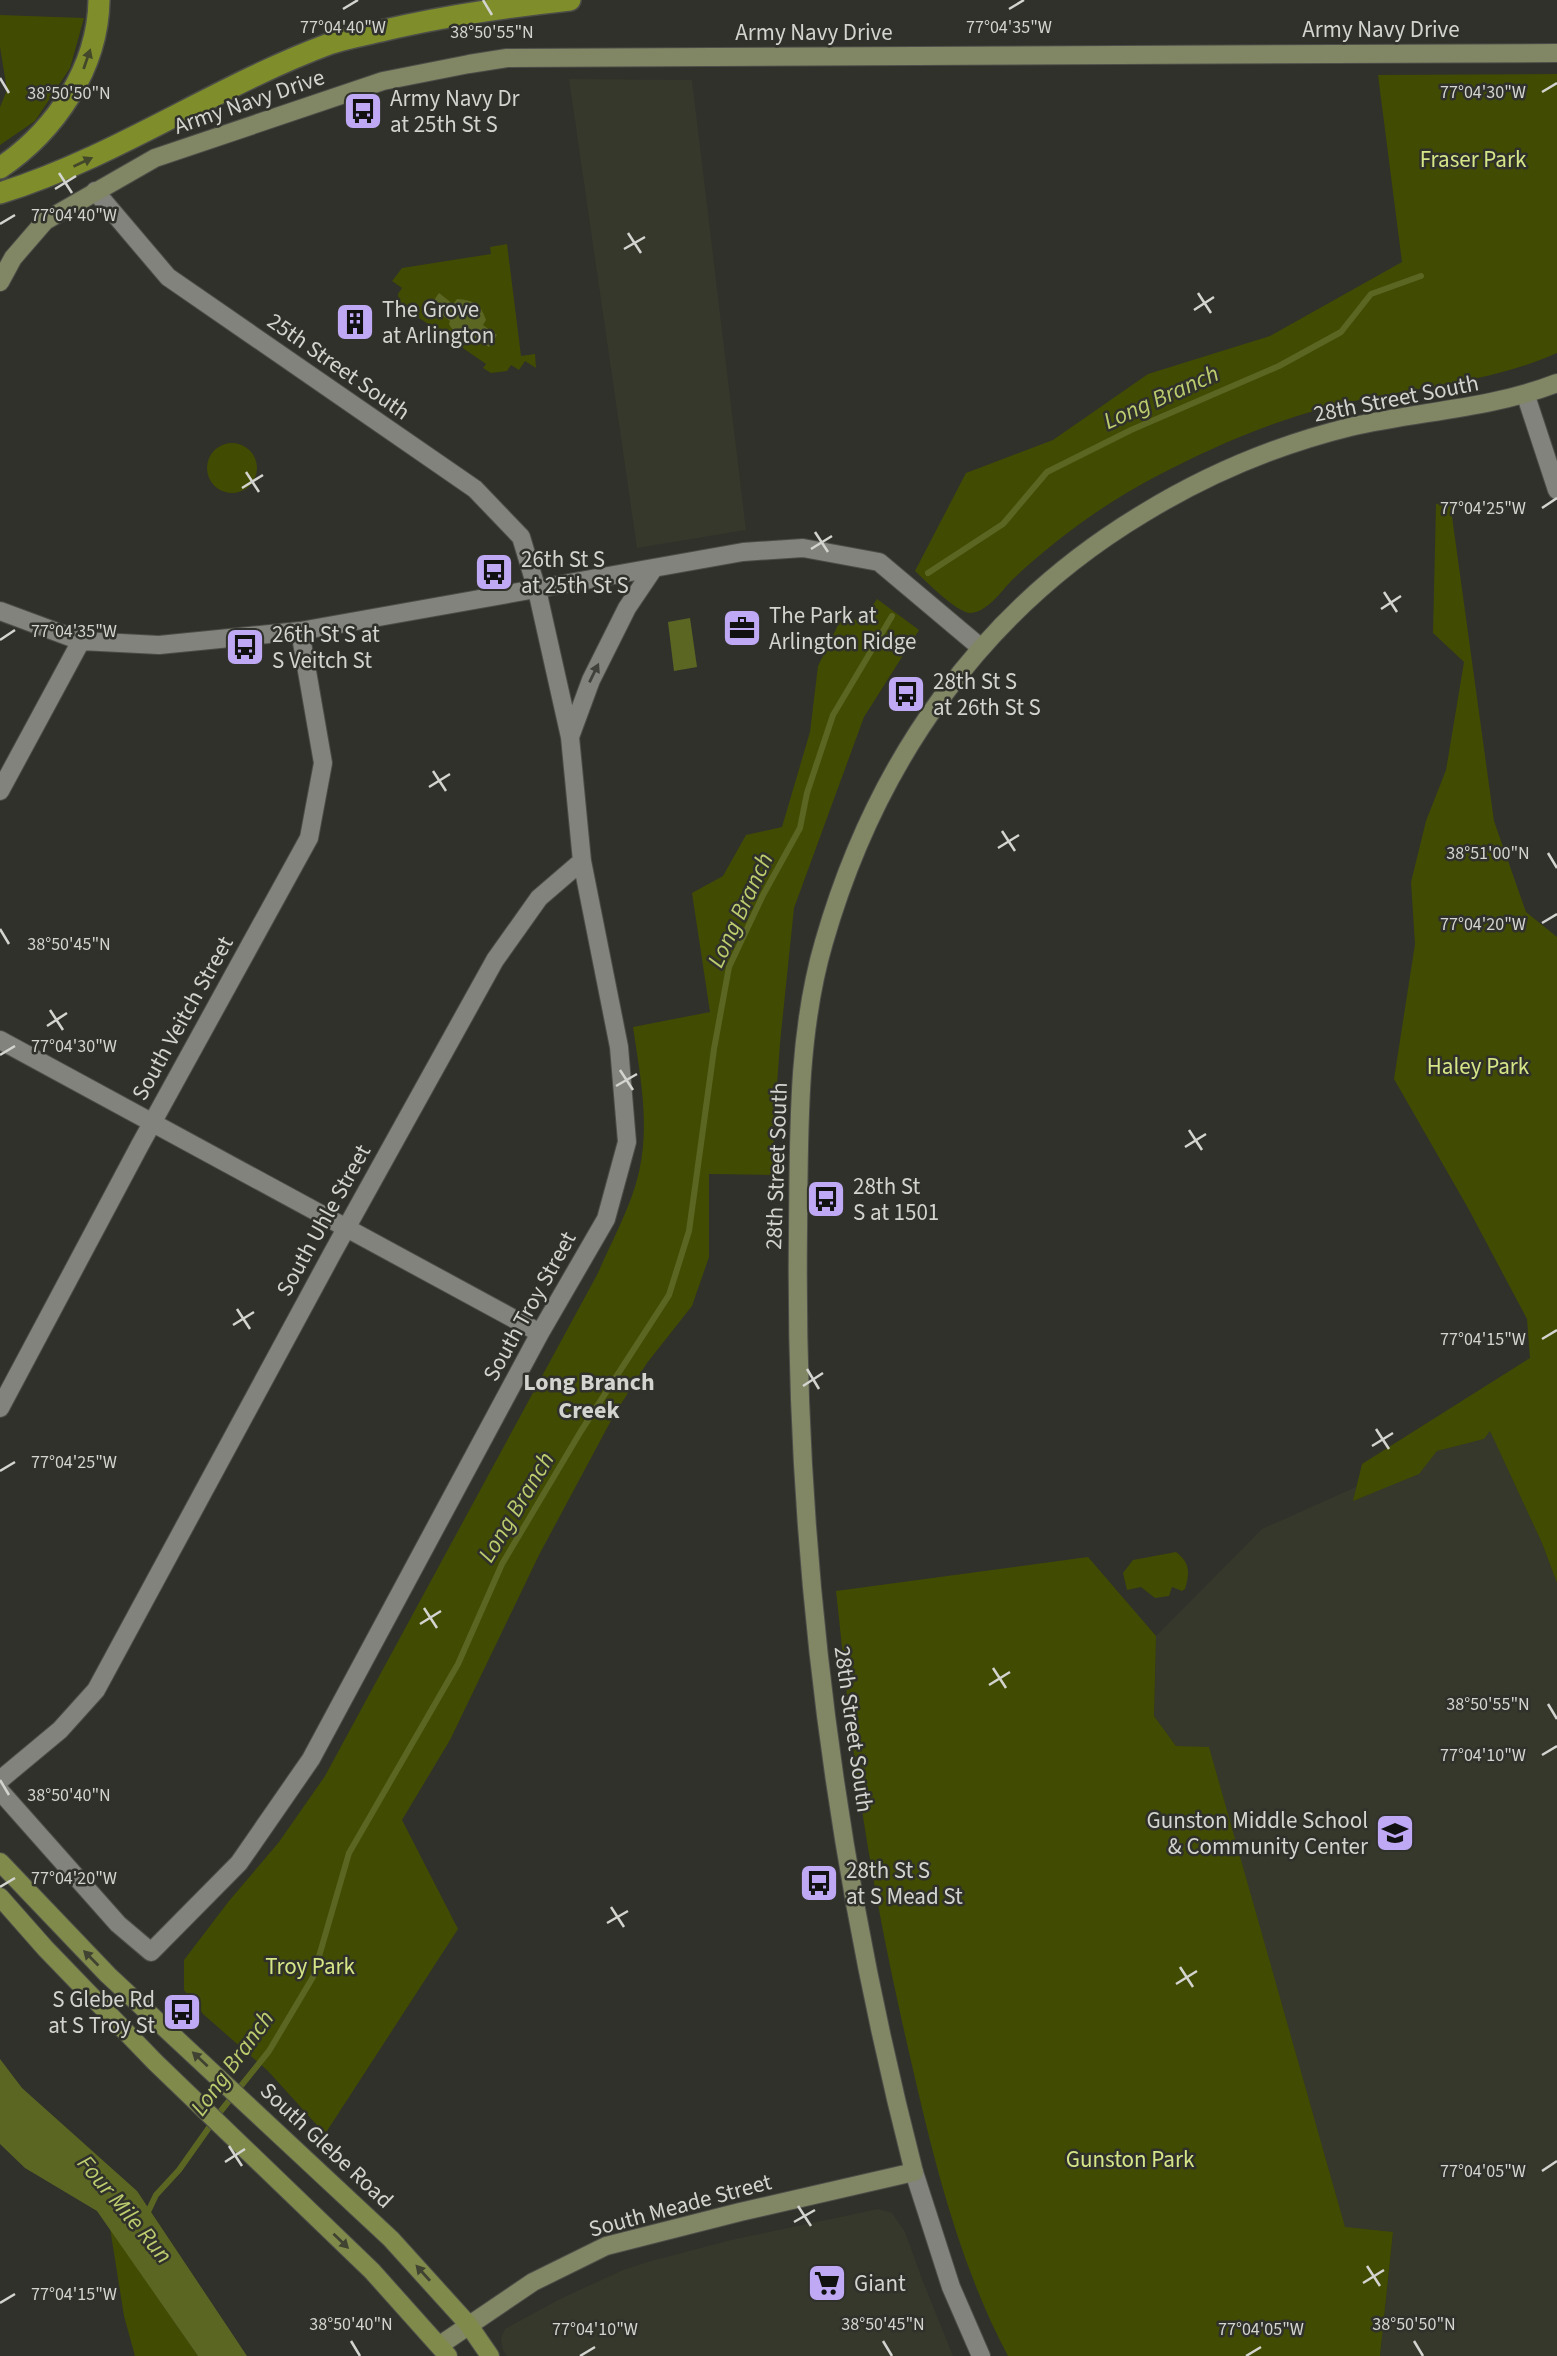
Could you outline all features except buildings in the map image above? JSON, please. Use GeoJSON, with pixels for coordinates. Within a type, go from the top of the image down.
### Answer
{"type":"FeatureCollection","features":[{"type":"Feature","properties":{"kind":"highway"},"geometry":{"type":"LineString","coordinates":[[0,168],[32,142],[63,108],[87,64],[99,18],[99,0]]}},
{"type":"Feature","properties":{"kind":"highway"},"geometry":{"type":"LineString","coordinates":[[0,193],[72,167],[261,73],[331,43],[412,23],[489,9],[570,0]]}},
{"type":"Feature","properties":{"kind":"main road","name":"South Glebe Road"},"geometry":{"type":"LineString","coordinates":[[0,1862],[108,1975],[391,2239],[468,2324],[489,2356]]}},
{"type":"Feature","properties":{"kind":"main road"},"geometry":{"type":"LineString","coordinates":[[0,1897],[45,1948],[155,2062],[372,2271],[444,2351]]}},
{"type":"Feature","properties":{"kind":"street","name":"Army Navy Drive"},"geometry":{"type":"LineString","coordinates":[[0,282],[13,258],[46,221],[155,158],[383,81],[508,58],[1557,53]]}},
{"type":"Feature","properties":{"kind":"street","name":"25th Street South"},"geometry":{"type":"LineString","coordinates":[[95,191],[168,277],[475,489],[521,537],[537,590]]}},
{"type":"Feature","properties":{"kind":"street","name":"28th Street South"},"geometry":{"type":"LineString","coordinates":[[981,2356],[951,2287],[914,2172],[893,2091],[859,1932],[820,1671],[799,1392],[799,1156],[810,1003],[823,945],[848,867],[884,788],[927,717],[997,628],[1039,588],[1089,549],[1142,514],[1200,481],[1264,453],[1346,428],[1429,411],[1484,405],[1526,396],[1557,383]]}},
{"type":"Feature","properties":{"kind":"street"},"geometry":{"type":"LineString","coordinates":[[1526,396],[1557,490]]}},
{"type":"Feature","properties":{"kind":"street"},"geometry":{"type":"LineString","coordinates":[[1,613],[81,641],[159,645],[300,631],[743,552],[803,548],[879,562],[980,647]]}},
{"type":"Feature","properties":{"kind":"street"},"geometry":{"type":"LineString","coordinates":[[570,737],[591,680],[627,608],[654,568]]}},
{"type":"Feature","properties":{"kind":"street","name":"South Troy Street"},"geometry":{"type":"LineString","coordinates":[[0,1791],[118,1924],[150,1952],[239,1863],[310,1759],[540,1333],[606,1219],[626,1142],[619,1047],[582,861],[570,737],[537,590]]}},
{"type":"Feature","properties":{"kind":"street","name":"South Veitch Street"},"geometry":{"type":"LineString","coordinates":[[0,1408],[309,838],[323,763],[300,631]]}},
{"type":"Feature","properties":{"kind":"street"},"geometry":{"type":"LineString","coordinates":[[0,790],[81,641]]}},
{"type":"Feature","properties":{"kind":"street","name":"South Uhle Street"},"geometry":{"type":"LineString","coordinates":[[0,1780],[60,1730],[96,1690],[495,960],[539,898],[582,861]]}},
{"type":"Feature","properties":{"kind":"street"},"geometry":{"type":"LineString","coordinates":[[0,1040],[540,1333]]}},
{"type":"Feature","properties":{"kind":"street","name":"South Meade Street"},"geometry":{"type":"LineString","coordinates":[[444,2351],[468,2324],[533,2282],[606,2246],[914,2172]]}},
{"type":"Feature","properties":{"kind":"shaded area"},"geometry":{"type":"Polygon","coordinates":[[[569,79],[692,80],[746,530],[637,548],[569,79]]]}},
{"type":"Feature","properties":{"kind":"shaded area","name":"Gunston Middle School & Community Center"},"geometry":{"type":"Polygon","coordinates":[[[1490,1430],[1542,1543],[1557,1583],[1557,2356],[1380,2356],[1393,2233],[1345,2228],[1209,1748],[1176,1746],[1154,1716],[1156,1636],[1262,1529],[1436,1451],[1484,1439],[1490,1430]]]}},
{"type":"Feature","properties":{"kind":"shaded area"},"geometry":{"type":"Polygon","coordinates":[[[878,2209],[892,2213],[905,2232],[953,2356],[507,2356],[503,2350],[501,2338],[505,2329],[558,2300],[623,2270],[731,2240],[878,2209]]]}},
{"type":"Feature","properties":{"kind":"green space"},"geometry":{"type":"Polygon","coordinates":[[[0,15],[84,18],[70,68],[35,121],[0,145],[0,107],[7,90],[0,47],[0,15]]]}},
{"type":"Feature","properties":{"kind":"green space","name":"Fraser Park"},"geometry":{"type":"Polygon","coordinates":[[[1557,74],[1557,353],[1500,373],[1325,408],[1216,447],[1153,478],[1097,512],[1044,552],[982,610],[970,613],[957,607],[915,571],[966,473],[1053,440],[1148,374],[1270,336],[1402,262],[1378,75],[1557,74]]]}},
{"type":"Feature","properties":{"kind":"green space"},"geometry":{"type":"Polygon","coordinates":[[[507,244],[521,356],[535,354],[536,368],[525,361],[519,370],[511,365],[507,371],[491,373],[483,368],[486,364],[415,315],[411,318],[400,310],[398,294],[402,288],[392,281],[402,268],[491,254],[490,247],[507,244]]]}},
{"type":"Feature","properties":{"kind":"green space"},"geometry":{"type":"Polygon","coordinates":[[[232,443],[250,450],[257,468],[250,486],[232,493],[214,486],[207,468],[214,450],[232,443]]]}},
{"type":"Feature","properties":{"kind":"green space","name":"Haley Park"},"geometry":{"type":"Polygon","coordinates":[[[1450,502],[1494,821],[1526,912],[1557,937],[1557,1583],[1542,1543],[1490,1431],[1484,1439],[1437,1451],[1419,1474],[1353,1501],[1362,1464],[1530,1358],[1527,1319],[1468,1208],[1394,1079],[1415,944],[1411,882],[1426,821],[1446,770],[1464,662],[1433,633],[1436,504],[1450,502]]]}},
{"type":"Feature","properties":{"kind":"green space","name":"Troy Park"},"geometry":{"type":"Polygon","coordinates":[[[877,599],[919,630],[864,717],[794,908],[780,1043],[773,1175],[709,1174],[709,1257],[692,1306],[647,1363],[614,1415],[539,1555],[450,1740],[402,1820],[458,1929],[325,2134],[268,2071],[203,2014],[184,1990],[184,1960],[279,1842],[325,1776],[598,1273],[631,1198],[642,1154],[643,1099],[633,1027],[710,1012],[692,893],[723,876],[746,835],[782,827],[810,732],[818,666],[839,623],[864,618],[877,599]]]}},
{"type":"Feature","properties":{"kind":"green space"},"geometry":{"type":"Polygon","coordinates":[[[1176,1552],[1188,1568],[1185,1589],[1182,1591],[1172,1587],[1169,1596],[1155,1598],[1141,1587],[1127,1590],[1123,1573],[1133,1560],[1176,1552]]]}},
{"type":"Feature","properties":{"kind":"green space","name":"Gunston Park"},"geometry":{"type":"Polygon","coordinates":[[[1088,1557],[1156,1636],[1154,1716],[1176,1746],[1209,1747],[1345,2227],[1393,2232],[1380,2356],[1008,2356],[975,2285],[950,2212],[929,2136],[881,1918],[854,1752],[836,1591],[1088,1557]]]}},
{"type":"Feature","properties":{"kind":"green space"},"geometry":{"type":"Polygon","coordinates":[[[110,2228],[198,2356],[135,2356],[124,2316],[110,2228]]]}},
{"type":"Feature","properties":{"kind":"water"},"geometry":{"type":"Polygon","coordinates":[[[439,293],[453,304],[457,299],[463,300],[472,302],[482,310],[486,320],[483,325],[497,335],[489,347],[468,333],[465,336],[456,333],[449,324],[450,321],[430,306],[439,293]]]}},
{"type":"Feature","properties":{"kind":"water"},"geometry":{"type":"Polygon","coordinates":[[[690,618],[697,667],[674,671],[668,622],[690,618]]]}},
{"type":"Feature","properties":{"kind":"water","name":"Four Mile Run"},"geometry":{"type":"Polygon","coordinates":[[[0,2059],[22,2088],[137,2191],[247,2356],[198,2356],[97,2211],[25,2168],[0,2144],[0,2059]]]}},
{"type":"Feature","properties":{"kind":"waterway","name":"Long Branch"},"geometry":{"type":"LineString","coordinates":[[928,573],[1003,524],[1047,472],[1131,430],[1279,366],[1341,332],[1371,294],[1421,276]]}},
{"type":"Feature","properties":{"kind":"waterway","name":"Long Branch"},"geometry":{"type":"LineString","coordinates":[[147,2214],[156,2195],[179,2170],[220,2112],[269,2051],[313,1977],[349,1853],[458,1664],[502,1564],[581,1431],[669,1295],[689,1231],[714,1049],[729,967],[763,895],[800,828],[807,793],[833,715],[892,616]]}},
{"type":"Feature","properties":{"kind":"place","name":"Army Navy Dr at 25th St S"},"geometry":{"type":"Point","coordinates":[363,111]}},
{"type":"Feature","properties":{"kind":"place","name":"The Grove at Arlington"},"geometry":{"type":"Point","coordinates":[355,322]}},
{"type":"Feature","properties":{"kind":"place","name":"26th St S at 25th St S"},"geometry":{"type":"Point","coordinates":[494,572]}},
{"type":"Feature","properties":{"kind":"place","name":"The Park at Arlington Ridge"},"geometry":{"type":"Point","coordinates":[742,628]}},
{"type":"Feature","properties":{"kind":"place","name":"26th St S at S Veitch St"},"geometry":{"type":"Point","coordinates":[245,647]}},
{"type":"Feature","properties":{"kind":"place","name":"28th St S at 26th St S"},"geometry":{"type":"Point","coordinates":[906,694]}},
{"type":"Feature","properties":{"kind":"place","name":"28th St S at 1501"},"geometry":{"type":"Point","coordinates":[826,1199]}},
{"type":"Feature","properties":{"kind":"place","name":"Gunston Middle School & Community Center"},"geometry":{"type":"Point","coordinates":[1395,1833]}},
{"type":"Feature","properties":{"kind":"place","name":"28th St S at S Mead St"},"geometry":{"type":"Point","coordinates":[819,1883]}},
{"type":"Feature","properties":{"kind":"place","name":"S Glebe Rd at S Troy St"},"geometry":{"type":"Point","coordinates":[182,2012]}},
{"type":"Feature","properties":{"kind":"place","name":"Giant"},"geometry":{"type":"Point","coordinates":[827,2283]}},
{"type":"Feature","properties":{"kind":"district","name":"Long Branch Creek"},"geometry":{"type":"Point","coordinates":[589,1396]}}]}
